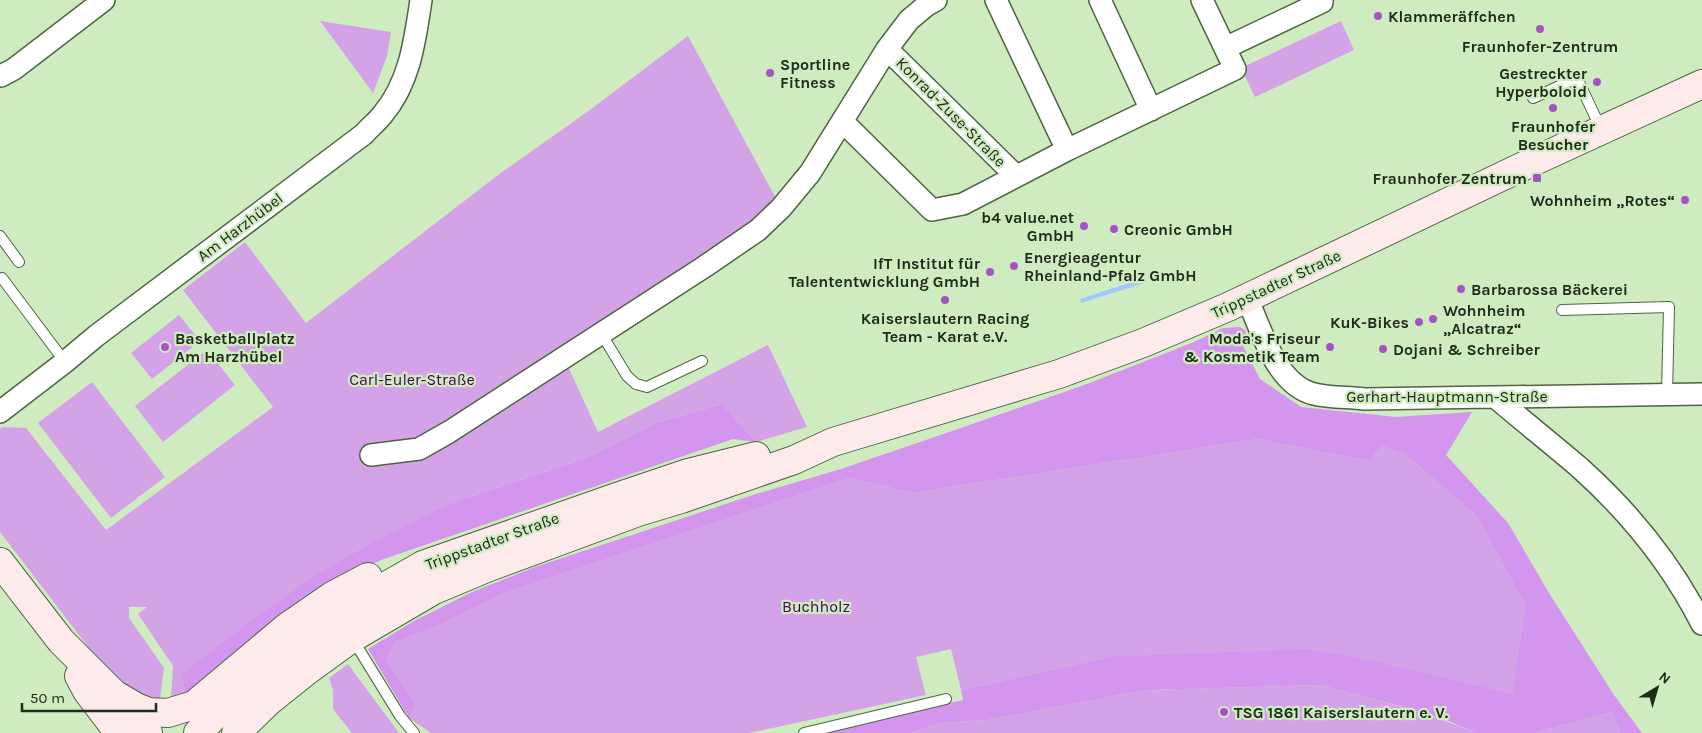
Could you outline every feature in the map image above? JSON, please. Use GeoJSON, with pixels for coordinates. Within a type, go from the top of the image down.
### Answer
{"type":"FeatureCollection","features":[{"type":"Feature","properties":{"kind":"main road","name":"Trippstadter Straße"},"geometry":{"type":"LineString","coordinates":[[236,733],[290,684],[352,638],[434,590],[489,567],[638,512],[794,460],[833,442],[1058,374],[1143,343],[1247,298],[1702,84]]}},
{"type":"Feature","properties":{"kind":"main road","name":"Trippstadter Straße"},"geometry":{"type":"LineString","coordinates":[[198,733],[230,700],[299,642],[353,605],[423,565],[688,473],[790,448],[833,442]]}},
{"type":"Feature","properties":{"kind":"main road"},"geometry":{"type":"LineString","coordinates":[[0,562],[61,641],[114,694],[148,733]]}},
{"type":"Feature","properties":{"kind":"main road"},"geometry":{"type":"LineString","coordinates":[[114,694],[136,708],[149,712],[168,713],[194,705],[281,632],[332,596],[374,574],[423,565]]}},
{"type":"Feature","properties":{"kind":"main road"},"geometry":{"type":"LineString","coordinates":[[61,641],[87,691],[119,733]]}},
{"type":"Feature","properties":{"kind":"street"},"geometry":{"type":"LineString","coordinates":[[0,75],[14,69],[104,0]]}},
{"type":"Feature","properties":{"kind":"street","name":"Am Harzhübel"},"geometry":{"type":"LineString","coordinates":[[0,412],[66,362],[96,336],[364,134],[384,114],[399,90],[409,65],[421,0]]}},
{"type":"Feature","properties":{"kind":"street"},"geometry":{"type":"LineString","coordinates":[[370,455],[419,449],[449,432],[758,230],[781,208],[810,173],[886,49],[909,20],[926,5],[936,0]]}},
{"type":"Feature","properties":{"kind":"street"},"geometry":{"type":"LineString","coordinates":[[996,0],[1067,150]]}},
{"type":"Feature","properties":{"kind":"street"},"geometry":{"type":"LineString","coordinates":[[1100,0],[1151,110]]}},
{"type":"Feature","properties":{"kind":"street","name":"Konrad-Zuse-Straße"},"geometry":{"type":"LineString","coordinates":[[843,122],[932,210],[963,204],[1067,150],[1234,69],[1202,0]]}},
{"type":"Feature","properties":{"kind":"street"},"geometry":{"type":"LineString","coordinates":[[1225,48],[1322,2],[1322,0]]}},
{"type":"Feature","properties":{"kind":"street","name":"Konrad-Zuse-Straße"},"geometry":{"type":"LineString","coordinates":[[886,49],[1016,176]]}},
{"type":"Feature","properties":{"kind":"street","name":"Gerhart-Hauptmann-Straße"},"geometry":{"type":"LineString","coordinates":[[1247,298],[1267,346],[1280,370],[1296,385],[1313,394],[1364,399],[1702,394]]}},
{"type":"Feature","properties":{"kind":"street"},"geometry":{"type":"LineString","coordinates":[[1495,397],[1580,469],[1625,513],[1693,589],[1702,624]]}},
{"type":"Feature","properties":{"kind":"lane"},"geometry":{"type":"LineString","coordinates":[[1533,98],[1577,78],[1602,130]]}},
{"type":"Feature","properties":{"kind":"lane"},"geometry":{"type":"LineString","coordinates":[[0,236],[19,262]]}},
{"type":"Feature","properties":{"kind":"lane"},"geometry":{"type":"LineString","coordinates":[[2,278],[66,362]]}},
{"type":"Feature","properties":{"kind":"lane"},"geometry":{"type":"LineString","coordinates":[[1562,310],[1669,307],[1667,394]]}},
{"type":"Feature","properties":{"kind":"lane"},"geometry":{"type":"LineString","coordinates":[[601,333],[627,376],[636,384],[648,387],[702,361]]}},
{"type":"Feature","properties":{"kind":"lane"},"geometry":{"type":"LineString","coordinates":[[352,638],[400,716],[414,733]]}},
{"type":"Feature","properties":{"kind":"lane"},"geometry":{"type":"LineString","coordinates":[[804,733],[946,699]]}},
{"type":"Feature","properties":{"kind":"green space"},"geometry":{"type":"Polygon","coordinates":[[[320,21],[391,32],[387,56],[373,93],[320,21]]]}},
{"type":"Feature","properties":{"kind":"green space"},"geometry":{"type":"Polygon","coordinates":[[[1341,21],[1354,50],[1255,97],[1241,68],[1341,21]]]}},
{"type":"Feature","properties":{"kind":"green space","name":"Carl-Euler-Straße"},"geometry":{"type":"Polygon","coordinates":[[[688,36],[781,208],[566,357],[570,371],[598,432],[768,345],[807,427],[756,442],[722,404],[656,423],[586,458],[451,503],[186,695],[171,698],[173,666],[138,614],[147,607],[129,607],[129,618],[164,668],[160,699],[140,693],[112,678],[0,532],[0,429],[2,427],[26,428],[106,530],[273,407],[183,290],[245,242],[306,323],[498,175],[587,112],[688,36]]]}},
{"type":"Feature","properties":{"kind":"green space","name":"Basketballplatz Am Harzhübel"},"geometry":{"type":"Polygon","coordinates":[[[179,315],[200,341],[152,379],[131,353],[179,315]]]}},
{"type":"Feature","properties":{"kind":"green space"},"geometry":{"type":"Polygon","coordinates":[[[207,350],[235,385],[163,442],[135,406],[207,350]]]}},
{"type":"Feature","properties":{"kind":"green space"},"geometry":{"type":"Polygon","coordinates":[[[92,382],[165,477],[111,518],[38,423],[92,382]]]}},
{"type":"Feature","properties":{"kind":"green space","name":"Buchholz"},"geometry":{"type":"Polygon","coordinates":[[[1258,439],[1369,461],[1382,446],[1405,454],[1477,516],[1525,605],[1512,695],[1379,662],[1109,657],[961,690],[951,649],[916,657],[926,695],[749,733],[431,733],[409,718],[416,705],[386,660],[396,642],[437,626],[505,593],[850,478],[913,493],[1258,439]]]}},
{"type":"Feature","properties":{"kind":"green space"},"geometry":{"type":"Polygon","coordinates":[[[348,664],[399,733],[352,733],[333,709],[333,690],[329,678],[348,664]]]}},
{"type":"Feature","properties":{"kind":"green space","name":"TSG 1861 Kaiserslautern e. V."},"geometry":{"type":"Polygon","coordinates":[[[1321,685],[1419,712],[1476,733],[911,733],[941,723],[988,720],[1146,690],[1321,685]]]}},
{"type":"Feature","properties":{"kind":"green space"},"geometry":{"type":"Polygon","coordinates":[[[1612,712],[1620,733],[1535,733],[1612,712]]]}},
{"type":"Feature","properties":{"kind":"shaded area"},"geometry":{"type":"Polygon","coordinates":[[[1240,327],[1246,331],[1243,346],[1260,379],[1301,407],[1396,417],[1472,412],[1446,455],[1508,523],[1549,593],[1614,695],[1642,733],[1620,733],[1612,712],[1535,733],[1476,733],[1446,720],[1321,685],[1146,690],[988,720],[941,723],[911,733],[818,733],[963,700],[961,690],[1109,657],[1308,649],[1379,662],[1512,694],[1525,605],[1477,516],[1405,454],[1382,446],[1369,461],[1258,439],[913,493],[850,478],[505,593],[437,626],[396,642],[386,660],[416,705],[409,718],[368,649],[414,621],[472,592],[535,567],[756,494],[841,469],[1087,384],[1194,342],[1223,328],[1240,327]]]}},
{"type":"Feature","properties":{"kind":"shaded area"},"geometry":{"type":"Polygon","coordinates":[[[722,404],[756,442],[733,439],[381,560],[335,582],[186,695],[182,674],[266,610],[315,576],[370,544],[451,503],[586,458],[656,423],[722,404]]]}},
{"type":"Feature","properties":{"kind":"water"},"geometry":{"type":"Polygon","coordinates":[[[1144,278],[1145,283],[1081,303],[1080,299],[1144,278]]]}},
{"type":"Feature","properties":{"kind":"place","name":"Klammeräffchen"},"geometry":{"type":"Point","coordinates":[1378,16]}},
{"type":"Feature","properties":{"kind":"place","name":"Fraunhofer-Zentrum"},"geometry":{"type":"Point","coordinates":[1540,29]}},
{"type":"Feature","properties":{"kind":"place","name":"Sportline Fitness"},"geometry":{"type":"Point","coordinates":[770,73]}},
{"type":"Feature","properties":{"kind":"place","name":"Gestreckter Hyperboloid"},"geometry":{"type":"Point","coordinates":[1597,82]}},
{"type":"Feature","properties":{"kind":"place","name":"Fraunhofer Besucher"},"geometry":{"type":"Point","coordinates":[1553,108]}},
{"type":"Feature","properties":{"kind":"place","name":"Fraunhofer Zentrum"},"geometry":{"type":"Point","coordinates":[1537,178]}},
{"type":"Feature","properties":{"kind":"place","name":"Wohnheim „Rotes“"},"geometry":{"type":"Point","coordinates":[1685,200]}},
{"type":"Feature","properties":{"kind":"place","name":"b4 value.net GmbH"},"geometry":{"type":"Point","coordinates":[1084,226]}},
{"type":"Feature","properties":{"kind":"place","name":"Creonic GmbH"},"geometry":{"type":"Point","coordinates":[1114,229]}},
{"type":"Feature","properties":{"kind":"place","name":"Energieagentur Rheinland-Pfalz GmbH"},"geometry":{"type":"Point","coordinates":[1014,266]}},
{"type":"Feature","properties":{"kind":"place","name":"IfT Institut für Talententwicklung GmbH"},"geometry":{"type":"Point","coordinates":[990,272]}},
{"type":"Feature","properties":{"kind":"place","name":"Barbarossa Bäckerei"},"geometry":{"type":"Point","coordinates":[1461,289]}},
{"type":"Feature","properties":{"kind":"place","name":"Kaiserslautern Racing Team - Karat e.V."},"geometry":{"type":"Point","coordinates":[945,300]}},
{"type":"Feature","properties":{"kind":"place","name":"Wohnheim „Alcatraz“"},"geometry":{"type":"Point","coordinates":[1433,319]}},
{"type":"Feature","properties":{"kind":"place","name":"KuK-Bikes"},"geometry":{"type":"Point","coordinates":[1419,322]}},
{"type":"Feature","properties":{"kind":"place","name":"Basketballplatz Am Harzhübel"},"geometry":{"type":"Point","coordinates":[165,347]}},
{"type":"Feature","properties":{"kind":"place","name":"Moda's Friseur & Kosmetik Team"},"geometry":{"type":"Point","coordinates":[1330,347]}},
{"type":"Feature","properties":{"kind":"place","name":"Dojani & Schreiber"},"geometry":{"type":"Point","coordinates":[1383,349]}},
{"type":"Feature","properties":{"kind":"place","name":"TSG 1861 Kaiserslautern e. V."},"geometry":{"type":"Point","coordinates":[1224,712]}}]}
